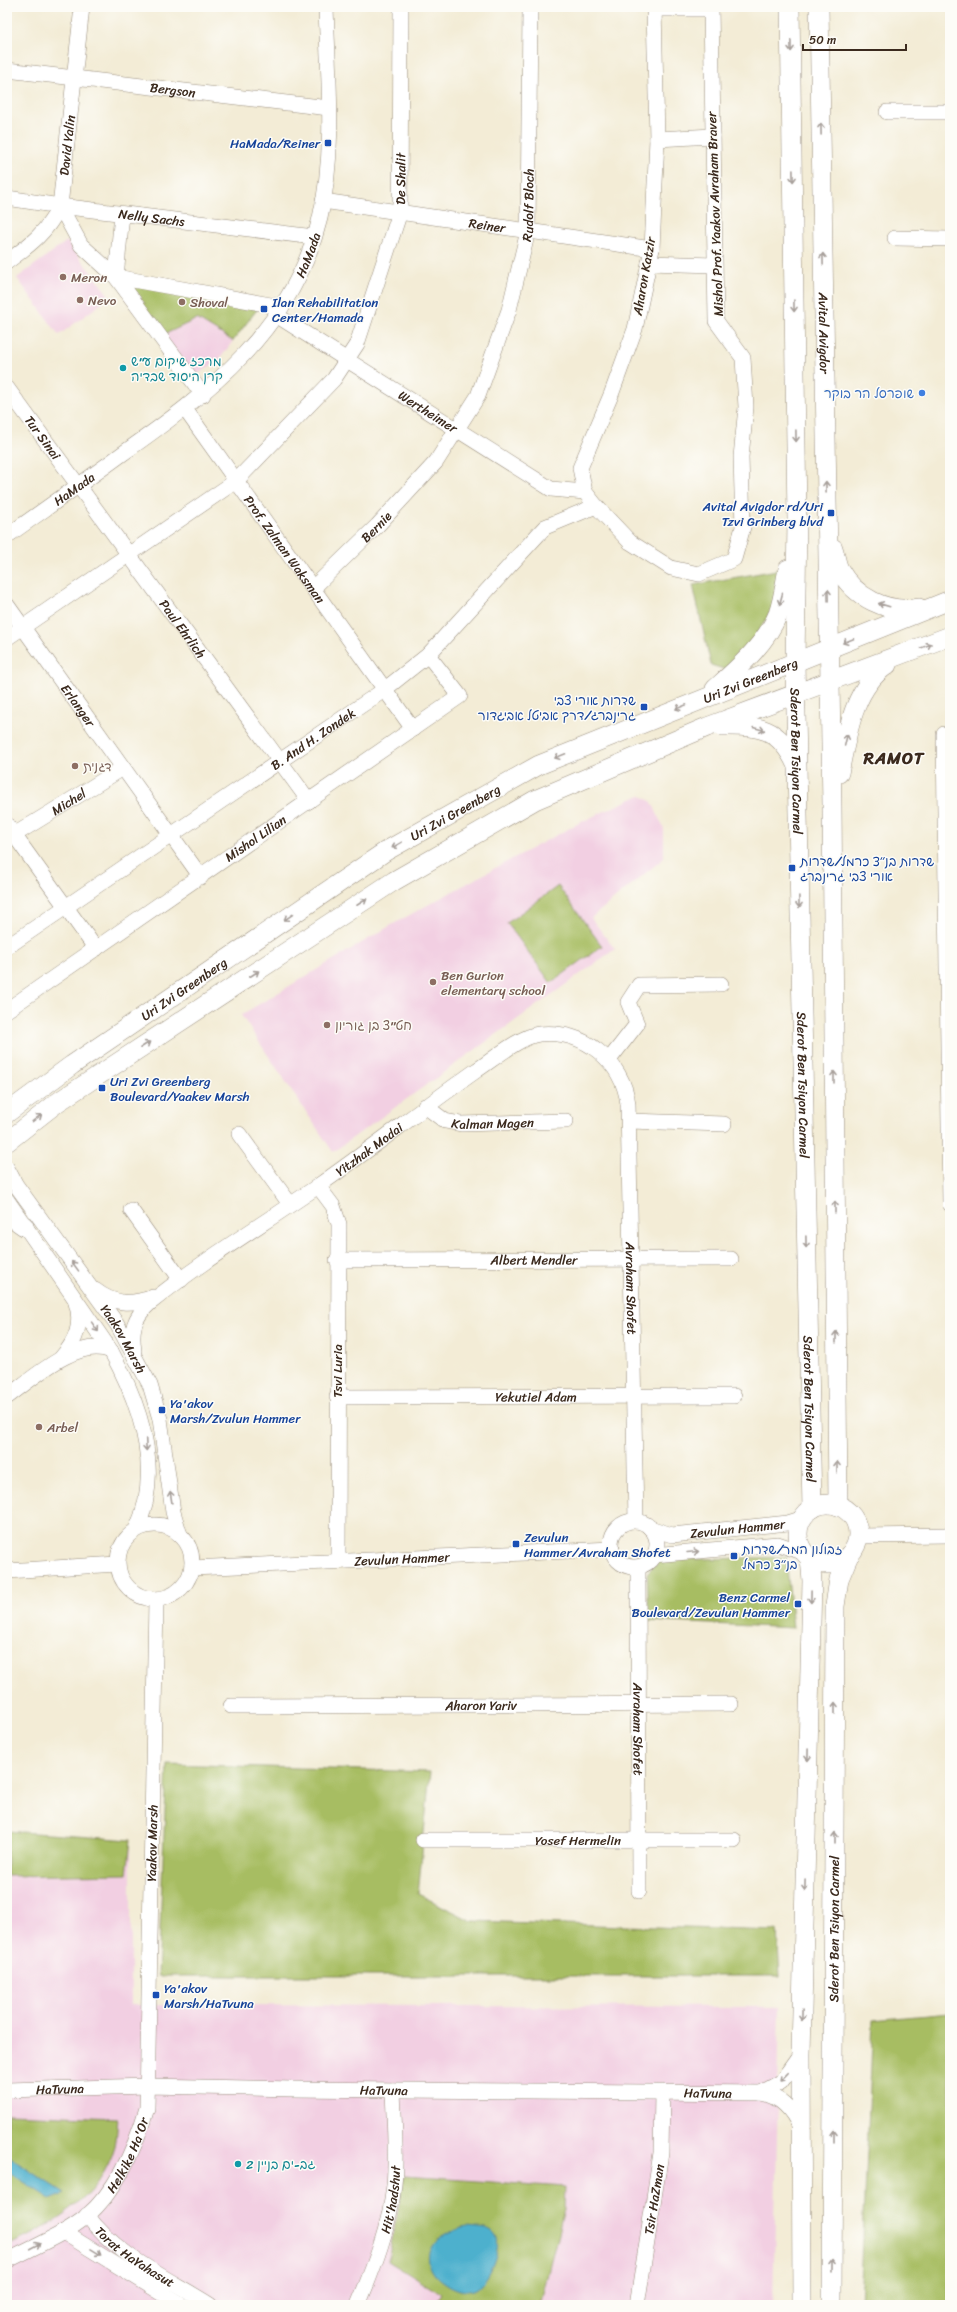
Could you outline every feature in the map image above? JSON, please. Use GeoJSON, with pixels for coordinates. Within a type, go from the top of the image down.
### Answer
{"type":"FeatureCollection","features":[{"type":"Feature","properties":{"kind":"main road"},"geometry":{"type":"LineString","coordinates":[[790,7],[798,520],[795,662]]}},
{"type":"Feature","properties":{"kind":"main road","name":"Avital Avigdor"},"geometry":{"type":"LineString","coordinates":[[819,7],[830,683]]}},
{"type":"Feature","properties":{"kind":"main road"},"geometry":{"type":"LineString","coordinates":[[708,696],[749,656],[777,615],[798,520]]}},
{"type":"Feature","properties":{"kind":"main road"},"geometry":{"type":"LineString","coordinates":[[827,526],[838,568],[851,586],[875,603],[893,608],[914,608],[950,600]]}},
{"type":"Feature","properties":{"kind":"main road","name":"Uri Zvi Greenberg"},"geometry":{"type":"LineString","coordinates":[[7,1113],[79,1060],[386,852],[539,765],[950,600]]}},
{"type":"Feature","properties":{"kind":"main road","name":"Uri Zvi Greenberg"},"geometry":{"type":"LineString","coordinates":[[7,1142],[58,1102],[394,882],[535,800],[707,727],[830,683],[950,636]]}},
{"type":"Feature","properties":{"kind":"main road"},"geometry":{"type":"LineString","coordinates":[[832,805],[849,725],[862,692],[881,669],[902,655]]}},
{"type":"Feature","properties":{"kind":"main road","name":"Sderot Ben Tsiyon Carmel"},"geometry":{"type":"LineString","coordinates":[[795,662],[806,1514]]}},
{"type":"Feature","properties":{"kind":"main road","name":"Sderot Ben Tsiyon Carmel"},"geometry":{"type":"LineString","coordinates":[[830,683],[838,1506]]}},
{"type":"Feature","properties":{"kind":"main road"},"geometry":{"type":"LineString","coordinates":[[707,727],[748,726],[764,729],[781,740],[789,748],[796,765]]}},
{"type":"Feature","properties":{"kind":"main road"},"geometry":{"type":"LineString","coordinates":[[7,1214],[24,1226]]}},
{"type":"Feature","properties":{"kind":"main road"},"geometry":{"type":"LineString","coordinates":[[802,2305],[800,2127],[801,2054],[812,1580],[808,1556],[798,1537],[806,1514],[824,1504],[838,1506],[853,1518],[858,1536],[849,1555],[834,1563],[818,1562],[808,1556]]}},
{"type":"Feature","properties":{"kind":"main road","name":"Sderot Ben Tsiyon Carmel"},"geometry":{"type":"LineString","coordinates":[[832,2305],[835,1606],[839,1580],[849,1555]]}},
{"type":"Feature","properties":{"kind":"street","name":"David Yalin"},"geometry":{"type":"LineString","coordinates":[[9,257],[38,239],[52,222],[60,206],[82,7]]}},
{"type":"Feature","properties":{"kind":"street","name":"HaMada"},"geometry":{"type":"LineString","coordinates":[[7,536],[203,395],[241,358],[279,311],[297,280],[314,237],[323,201],[328,156],[329,108],[326,7]]}},
{"type":"Feature","properties":{"kind":"street","name":"De Shalit"},"geometry":{"type":"LineString","coordinates":[[236,481],[334,379],[357,344],[400,212],[401,7]]}},
{"type":"Feature","properties":{"kind":"street","name":"Rudolf Bloch"},"geometry":{"type":"LineString","coordinates":[[458,430],[478,396],[509,310],[528,231],[530,7]]}},
{"type":"Feature","properties":{"kind":"street"},"geometry":{"type":"LineString","coordinates":[[654,8],[711,8]]}},
{"type":"Feature","properties":{"kind":"street","name":"Aharon Katzir"},"geometry":{"type":"LineString","coordinates":[[596,506],[585,492],[580,468],[611,395],[635,329],[650,256],[657,139],[654,8]]}},
{"type":"Feature","properties":{"kind":"street","name":"Mishol Prof. Yaakov Avraham Braver"},"geometry":{"type":"LineString","coordinates":[[596,506],[630,542],[670,568],[699,574],[734,559],[743,527],[741,457],[746,408],[743,358],[716,321],[711,8]]}},
{"type":"Feature","properties":{"kind":"street","name":"Bergson"},"geometry":{"type":"LineString","coordinates":[[7,70],[329,108]]}},
{"type":"Feature","properties":{"kind":"street"},"geometry":{"type":"LineString","coordinates":[[887,112],[950,112]]}},
{"type":"Feature","properties":{"kind":"street"},"geometry":{"type":"LineString","coordinates":[[657,139],[713,136]]}},
{"type":"Feature","properties":{"kind":"street","name":"Nelly Sachs"},"geometry":{"type":"LineString","coordinates":[[7,198],[244,230],[314,237]]}},
{"type":"Feature","properties":{"kind":"street","name":"Reiner"},"geometry":{"type":"LineString","coordinates":[[323,201],[528,231],[650,256],[714,265]]}},
{"type":"Feature","properties":{"kind":"street"},"geometry":{"type":"LineString","coordinates":[[60,206],[81,245],[116,277],[203,395]]}},
{"type":"Feature","properties":{"kind":"street"},"geometry":{"type":"LineString","coordinates":[[116,277],[122,214]]}},
{"type":"Feature","properties":{"kind":"street"},"geometry":{"type":"LineString","coordinates":[[894,238],[950,239]]}},
{"type":"Feature","properties":{"kind":"street"},"geometry":{"type":"LineString","coordinates":[[116,277],[279,311]]}},
{"type":"Feature","properties":{"kind":"street","name":"Wertheimer"},"geometry":{"type":"LineString","coordinates":[[279,311],[346,360],[551,489],[585,492]]}},
{"type":"Feature","properties":{"kind":"street","name":"Tur Sinai"},"geometry":{"type":"LineString","coordinates":[[7,388],[128,555]]}},
{"type":"Feature","properties":{"kind":"street","name":"Prof. Zalman Waksman"},"geometry":{"type":"LineString","coordinates":[[185,409],[413,729]]}},
{"type":"Feature","properties":{"kind":"street","name":"Bernie"},"geometry":{"type":"LineString","coordinates":[[313,588],[378,526],[436,462],[458,430]]}},
{"type":"Feature","properties":{"kind":"street"},"geometry":{"type":"LineString","coordinates":[[7,638],[236,481]]}},
{"type":"Feature","properties":{"kind":"street","name":"B. And H. Zondek"},"geometry":{"type":"LineString","coordinates":[[7,947],[384,690],[428,655],[545,527],[596,506]]}},
{"type":"Feature","properties":{"kind":"street","name":"Paul Ehrlich"},"geometry":{"type":"LineString","coordinates":[[128,555],[309,801]]}},
{"type":"Feature","properties":{"kind":"street","name":"Erlanger"},"geometry":{"type":"LineString","coordinates":[[7,605],[201,877]]}},
{"type":"Feature","properties":{"kind":"street","name":"Mishol Lilian"},"geometry":{"type":"LineString","coordinates":[[7,1010],[201,877],[460,696],[428,655]]}},
{"type":"Feature","properties":{"kind":"street"},"geometry":{"type":"LineString","coordinates":[[944,734],[950,1079],[950,1204]]}},
{"type":"Feature","properties":{"kind":"street","name":"Michel"},"geometry":{"type":"LineString","coordinates":[[11,830],[123,768]]}},
{"type":"Feature","properties":{"kind":"street"},"geometry":{"type":"LineString","coordinates":[[11,830],[96,949]]}},
{"type":"Feature","properties":{"kind":"street"},"geometry":{"type":"LineString","coordinates":[[609,1060],[636,1024],[628,1002],[639,985],[721,984]]}},
{"type":"Feature","properties":{"kind":"street","name":"Yitzhak Modai"},"geometry":{"type":"LineString","coordinates":[[134,1351],[132,1333],[135,1319],[143,1309],[161,1294],[318,1186],[425,1106],[513,1045],[538,1034],[561,1034],[584,1041]]}},
{"type":"Feature","properties":{"kind":"street","name":"Avraham Shofet"},"geometry":{"type":"LineString","coordinates":[[584,1041],[609,1060],[619,1073],[626,1088],[629,1120],[636,1521]]}},
{"type":"Feature","properties":{"kind":"street","name":"Kalman Magen"},"geometry":{"type":"LineString","coordinates":[[425,1106],[446,1121],[461,1124],[566,1121]]}},
{"type":"Feature","properties":{"kind":"street"},"geometry":{"type":"LineString","coordinates":[[629,1120],[724,1124]]}},
{"type":"Feature","properties":{"kind":"street"},"geometry":{"type":"LineString","coordinates":[[239,1134],[290,1204]]}},
{"type":"Feature","properties":{"kind":"street","name":"Yaakov Marsh"},"geometry":{"type":"LineString","coordinates":[[7,1168],[16,1185],[88,1284],[134,1351],[150,1385],[160,1418],[173,1512],[180,1535]]}},
{"type":"Feature","properties":{"kind":"street","name":"Tsvi Luria"},"geometry":{"type":"LineString","coordinates":[[318,1186],[333,1206],[339,1224],[337,1260],[338,1561]]}},
{"type":"Feature","properties":{"kind":"street","name":"Yaakov Marsh"},"geometry":{"type":"LineString","coordinates":[[7,1200],[111,1351],[137,1405],[146,1437],[147,1496],[142,1517],[136,1530]]}},
{"type":"Feature","properties":{"kind":"street"},"geometry":{"type":"LineString","coordinates":[[131,1210],[182,1280]]}},
{"type":"Feature","properties":{"kind":"street","name":"Albert Mendler"},"geometry":{"type":"LineString","coordinates":[[337,1260],[731,1259]]}},
{"type":"Feature","properties":{"kind":"street","name":"Yitzhak Modai"},"geometry":{"type":"LineString","coordinates":[[88,1284],[106,1297],[123,1303],[142,1301],[161,1294]]}},
{"type":"Feature","properties":{"kind":"street"},"geometry":{"type":"LineString","coordinates":[[59,1361],[77,1335],[79,1317],[74,1298]]}},
{"type":"Feature","properties":{"kind":"street"},"geometry":{"type":"LineString","coordinates":[[7,1397],[59,1361],[86,1348],[99,1348],[111,1351]]}},
{"type":"Feature","properties":{"kind":"street","name":"Yekutiel Adam"},"geometry":{"type":"LineString","coordinates":[[337,1398],[734,1396]]}},
{"type":"Feature","properties":{"kind":"street","name":"Zevulun Hammer"},"geometry":{"type":"LineString","coordinates":[[650,1528],[672,1535],[788,1523],[806,1514]]}},
{"type":"Feature","properties":{"kind":"street"},"geometry":{"type":"LineString","coordinates":[[636,1521],[650,1528],[657,1541],[654,1555],[645,1565],[638,1567],[624,1565],[614,1555],[612,1548],[613,1535],[617,1529],[629,1522],[636,1521]]}},
{"type":"Feature","properties":{"kind":"street"},"geometry":{"type":"LineString","coordinates":[[159,1525],[180,1535],[188,1545],[192,1556],[192,1568],[183,1587],[176,1594],[156,1600],[134,1594],[125,1586],[120,1576],[117,1564],[122,1545],[136,1530],[147,1526],[159,1525]]}},
{"type":"Feature","properties":{"kind":"street"},"geometry":{"type":"LineString","coordinates":[[858,1536],[950,1535]]}},
{"type":"Feature","properties":{"kind":"street","name":"Zevulun Hammer"},"geometry":{"type":"LineString","coordinates":[[654,1555],[778,1544],[808,1556]]}},
{"type":"Feature","properties":{"kind":"street","name":"Zevulun Hammer"},"geometry":{"type":"LineString","coordinates":[[192,1568],[612,1548]]}},
{"type":"Feature","properties":{"kind":"street"},"geometry":{"type":"LineString","coordinates":[[7,1571],[117,1564]]}},
{"type":"Feature","properties":{"kind":"street","name":"Avraham Shofet"},"geometry":{"type":"LineString","coordinates":[[638,1567],[639,1891]]}},
{"type":"Feature","properties":{"kind":"street","name":"Yaakov Marsh"},"geometry":{"type":"LineString","coordinates":[[148,2086],[156,1600]]}},
{"type":"Feature","properties":{"kind":"street","name":"Aharon Yariv"},"geometry":{"type":"LineString","coordinates":[[230,1706],[731,1704]]}},
{"type":"Feature","properties":{"kind":"street","name":"Yosef Hermelin"},"geometry":{"type":"LineString","coordinates":[[423,1840],[734,1840]]}},
{"type":"Feature","properties":{"kind":"street","name":"HaTvuna"},"geometry":{"type":"LineString","coordinates":[[761,2093],[781,2082],[801,2054]]}},
{"type":"Feature","properties":{"kind":"street","name":"HaTvuna"},"geometry":{"type":"LineString","coordinates":[[7,2090],[148,2086],[393,2090],[761,2093],[780,2100],[790,2108],[800,2127]]}},
{"type":"Feature","properties":{"kind":"street","name":"Helkike Ha'Or"},"geometry":{"type":"LineString","coordinates":[[63,2232],[87,2215],[104,2198],[133,2148],[147,2108],[148,2086]]}},
{"type":"Feature","properties":{"kind":"street","name":"Hit'hadshut"},"geometry":{"type":"LineString","coordinates":[[358,2305],[379,2252],[389,2216],[394,2186],[393,2090]]}},
{"type":"Feature","properties":{"kind":"street","name":"Tsir HaZman"},"geometry":{"type":"LineString","coordinates":[[637,2305],[661,2153],[662,2093]]}},
{"type":"Feature","properties":{"kind":"street","name":"Torat HaYahasut"},"geometry":{"type":"LineString","coordinates":[[87,2215],[98,2231],[114,2245],[210,2305]]}},
{"type":"Feature","properties":{"kind":"street"},"geometry":{"type":"LineString","coordinates":[[7,2261],[63,2232]]}},
{"type":"Feature","properties":{"kind":"street","name":"Torat HaYahasut"},"geometry":{"type":"LineString","coordinates":[[63,2232],[180,2305]]}},
{"type":"Feature","properties":{"kind":"shaded area"},"geometry":{"type":"Polygon","coordinates":[[[67,241],[110,297],[59,335],[17,278],[67,241]]]}},
{"type":"Feature","properties":{"kind":"shaded area"},"geometry":{"type":"Polygon","coordinates":[[[197,319],[233,341],[219,360],[195,376],[163,335],[197,319]]]}},
{"type":"Feature","properties":{"kind":"shaded area","name":"Ben Gurion elementary school"},"geometry":{"type":"Polygon","coordinates":[[[640,795],[652,802],[664,829],[664,858],[591,918],[615,949],[333,1152],[241,1015],[395,923],[581,822],[640,795]]]}},
{"type":"Feature","properties":{"kind":"shaded area"},"geometry":{"type":"Polygon","coordinates":[[[7,1831],[131,1840],[131,2005],[780,2007],[773,2305],[7,2305],[7,1831]]]}},
{"type":"Feature","properties":{"kind":"green space"},"geometry":{"type":"Polygon","coordinates":[[[116,277],[262,303],[233,341],[197,319],[163,335],[116,277]]]}},
{"type":"Feature","properties":{"kind":"green space"},"geometry":{"type":"Polygon","coordinates":[[[788,568],[783,592],[733,672],[711,665],[693,585],[788,568]]]}},
{"type":"Feature","properties":{"kind":"green space"},"geometry":{"type":"Polygon","coordinates":[[[558,886],[602,946],[551,983],[507,923],[558,886]]]}},
{"type":"Feature","properties":{"kind":"green space"},"geometry":{"type":"Polygon","coordinates":[[[786,1557],[793,1628],[649,1621],[647,1573],[659,1560],[786,1557]]]}},
{"type":"Feature","properties":{"kind":"green space"},"geometry":{"type":"Polygon","coordinates":[[[167,1764],[430,1772],[418,1894],[472,1921],[777,1931],[780,1976],[158,1976],[167,1764]]]}},
{"type":"Feature","properties":{"kind":"green space"},"geometry":{"type":"Polygon","coordinates":[[[7,1831],[131,1840],[127,1874],[7,1876],[7,1831]]]}},
{"type":"Feature","properties":{"kind":"green space"},"geometry":{"type":"Polygon","coordinates":[[[950,2013],[950,2305],[860,2305],[873,2020],[950,2013]]]}},
{"type":"Feature","properties":{"kind":"green space"},"geometry":{"type":"Polygon","coordinates":[[[7,2114],[118,2118],[115,2146],[108,2165],[87,2195],[58,2219],[25,2238],[7,2246],[7,2114]]]}},
{"type":"Feature","properties":{"kind":"green space"},"geometry":{"type":"Polygon","coordinates":[[[404,2176],[565,2187],[564,2209],[540,2305],[434,2305],[441,2294],[388,2261],[404,2176]]]}},
{"type":"Feature","properties":{"kind":"water"},"geometry":{"type":"Polygon","coordinates":[[[7,2156],[65,2193],[50,2199],[7,2171],[7,2156]]]}},
{"type":"Feature","properties":{"kind":"water"},"geometry":{"type":"Polygon","coordinates":[[[466,2227],[482,2228],[492,2232],[497,2240],[496,2255],[485,2280],[476,2289],[471,2291],[459,2290],[448,2285],[435,2274],[428,2258],[429,2251],[441,2236],[466,2227]]]}},
{"type":"Feature","properties":{"kind":"place","name":"HaMada/Reiner"},"geometry":{"type":"Point","coordinates":[328,143]}},
{"type":"Feature","properties":{"kind":"place","name":"Meron"},"geometry":{"type":"Point","coordinates":[63,277]}},
{"type":"Feature","properties":{"kind":"place","name":"Nevo"},"geometry":{"type":"Point","coordinates":[80,300]}},
{"type":"Feature","properties":{"kind":"place","name":"Shoval"},"geometry":{"type":"Point","coordinates":[182,302]}},
{"type":"Feature","properties":{"kind":"place","name":"Ilan Rehabilitation Center/Hamada"},"geometry":{"type":"Point","coordinates":[264,309]}},
{"type":"Feature","properties":{"kind":"place","name":"מרכז שיקום ע\"ש קרן היסוד שבדיה"},"geometry":{"type":"Point","coordinates":[123,368]}},
{"type":"Feature","properties":{"kind":"place","name":"שופרסל הר בוקר"},"geometry":{"type":"Point","coordinates":[922,393]}},
{"type":"Feature","properties":{"kind":"place","name":"Avital Avigdor rd/Uri Tzvi Grinberg blvd"},"geometry":{"type":"Point","coordinates":[831,513]}},
{"type":"Feature","properties":{"kind":"place","name":"שדרות אורי צבי גרינברג/דרך אביטל אביגדור"},"geometry":{"type":"Point","coordinates":[644,707]}},
{"type":"Feature","properties":{"kind":"place","name":"דגנית"},"geometry":{"type":"Point","coordinates":[75,766]}},
{"type":"Feature","properties":{"kind":"place","name":"שדרות בנ״צ כרמל/שדרות אורי צבי גרינברג"},"geometry":{"type":"Point","coordinates":[792,868]}},
{"type":"Feature","properties":{"kind":"place","name":"Ben Gurion elementary school"},"geometry":{"type":"Point","coordinates":[433,982]}},
{"type":"Feature","properties":{"kind":"place","name":"חט\"צ בן גוריון"},"geometry":{"type":"Point","coordinates":[327,1025]}},
{"type":"Feature","properties":{"kind":"place","name":"Uri Zvi Greenberg Boulevard/Yaakev Marsh"},"geometry":{"type":"Point","coordinates":[102,1088]}},
{"type":"Feature","properties":{"kind":"place","name":"Ya'akov Marsh/Zvulun Hammer"},"geometry":{"type":"Point","coordinates":[162,1410]}},
{"type":"Feature","properties":{"kind":"place","name":"Arbel"},"geometry":{"type":"Point","coordinates":[39,1427]}},
{"type":"Feature","properties":{"kind":"place","name":"Zevulun Hammer/Avraham Shofet"},"geometry":{"type":"Point","coordinates":[516,1544]}},
{"type":"Feature","properties":{"kind":"place","name":"זבולון המר/שדרות בנ״צ כרמל"},"geometry":{"type":"Point","coordinates":[734,1556]}},
{"type":"Feature","properties":{"kind":"place","name":"Benz Carmel Boulevard/Zevulun Hammer"},"geometry":{"type":"Point","coordinates":[798,1604]}},
{"type":"Feature","properties":{"kind":"place","name":"Ya'akov Marsh/HaTvuna"},"geometry":{"type":"Point","coordinates":[156,1995]}},
{"type":"Feature","properties":{"kind":"place","name":"גב-ים בניין 2"},"geometry":{"type":"Point","coordinates":[238,2164]}},
{"type":"Feature","properties":{"kind":"district","name":"RAMOT"},"geometry":{"type":"Point","coordinates":[894,758]}}]}
